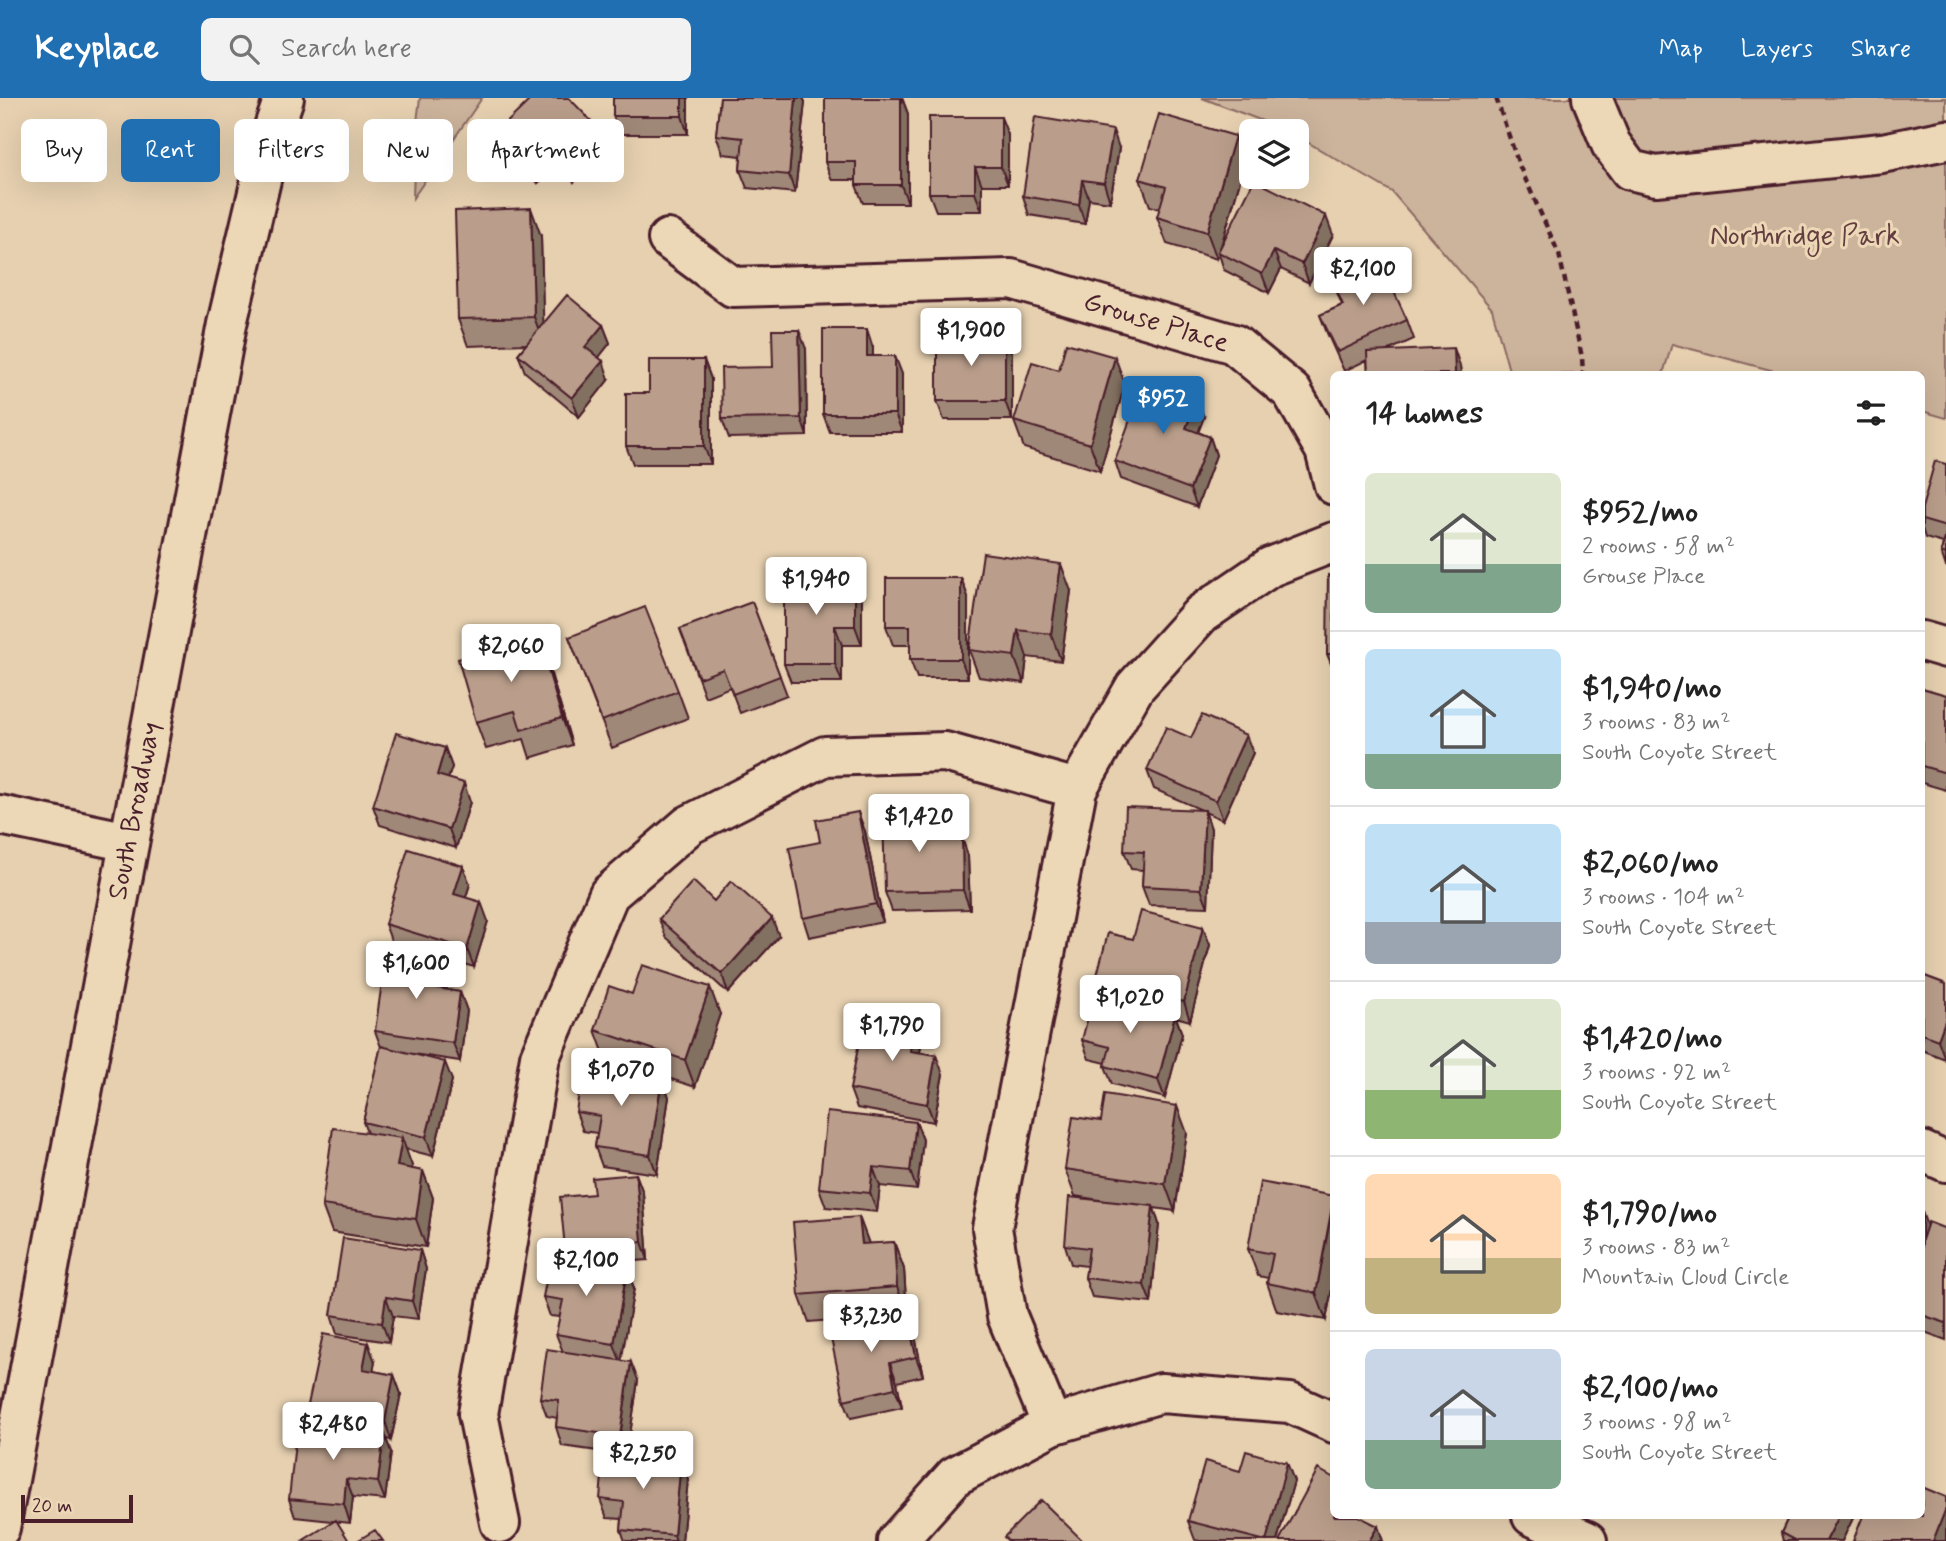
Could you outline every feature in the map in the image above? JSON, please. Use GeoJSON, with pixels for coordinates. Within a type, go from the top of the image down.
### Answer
{"type":"FeatureCollection","features":[{"type":"Feature","properties":{"kind":"street","name":"South Broadway"},"geometry":{"type":"LineString","coordinates":[[0,1528],[227,324],[272,133],[284,98]]}},
{"type":"Feature","properties":{"kind":"street"},"geometry":{"type":"LineString","coordinates":[[1592,98],[1611,144],[1630,170],[1656,176],[1882,153],[1946,140]]}},
{"type":"Feature","properties":{"kind":"street","name":"Grouse Place"},"geometry":{"type":"LineString","coordinates":[[668,239],[733,286],[1011,279],[1234,344],[1292,392],[1325,450],[1330,469]]}},
{"type":"Feature","properties":{"kind":"street"},"geometry":{"type":"LineString","coordinates":[[1052,1425],[1007,1316],[992,1228],[1077,789],[1135,687],[1201,614],[1270,566],[1330,544]]}},
{"type":"Feature","properties":{"kind":"street"},"geometry":{"type":"LineString","coordinates":[[1925,642],[1946,648]]}},
{"type":"Feature","properties":{"kind":"street"},"geometry":{"type":"LineString","coordinates":[[500,1523],[478,1414],[480,1400],[540,1057],[609,894],[689,825],[825,756],[945,752],[1077,789]]}},
{"type":"Feature","properties":{"kind":"street"},"geometry":{"type":"LineString","coordinates":[[0,815],[129,842]]}},
{"type":"Feature","properties":{"kind":"street"},"geometry":{"type":"LineString","coordinates":[[1925,1152],[1946,1161]]}},
{"type":"Feature","properties":{"kind":"street"},"geometry":{"type":"LineString","coordinates":[[897,1541],[955,1476],[1052,1425],[1161,1393],[1290,1403],[1330,1421]]}},
{"type":"Feature","properties":{"kind":"street"},"geometry":{"type":"LineString","coordinates":[[1539,1519],[1587,1541]]}},
{"type":"Feature","properties":{"kind":"path"},"geometry":{"type":"LineString","coordinates":[[1496,98],[1519,165],[1559,254],[1583,371]]}},
{"type":"Feature","properties":{"kind":"green space"},"geometry":{"type":"Polygon","coordinates":[[[420,98],[482,98],[453,140],[453,119],[417,119],[420,98]]]}},
{"type":"Feature","properties":{"kind":"green space","name":"Northridge Park"},"geometry":{"type":"Polygon","coordinates":[[[1202,98],[1946,98],[1946,418],[1925,412],[1925,371],[1775,371],[1672,344],[1664,371],[1509,371],[1492,309],[1392,192],[1309,143],[1309,119],[1257,119],[1202,98]]]}},
{"type":"Feature","properties":{"kind":"green space"},"geometry":{"type":"Polygon","coordinates":[[[414,182],[424,182],[413,198],[414,182]]]}},
{"type":"Feature","properties":{"kind":"building"},"geometry":{"type":"Polygon","coordinates":[[[532,98],[569,98],[589,119],[510,119],[532,98]]]}},
{"type":"Feature","properties":{"kind":"building"},"geometry":{"type":"Polygon","coordinates":[[[613,98],[682,98],[682,116],[613,116],[613,98]]]}},
{"type":"Feature","properties":{"kind":"building"},"geometry":{"type":"Polygon","coordinates":[[[720,98],[796,98],[789,175],[740,170],[743,138],[716,135],[720,98]]]}},
{"type":"Feature","properties":{"kind":"building"},"geometry":{"type":"Polygon","coordinates":[[[825,98],[901,98],[901,185],[856,185],[856,162],[825,162],[825,98]]]}},
{"type":"Feature","properties":{"kind":"building"},"geometry":{"type":"Polygon","coordinates":[[[1159,114],[1235,136],[1207,232],[1157,217],[1166,187],[1140,179],[1159,114]]]}},
{"type":"Feature","properties":{"kind":"building"},"geometry":{"type":"Polygon","coordinates":[[[929,117],[1001,117],[1001,167],[975,167],[975,193],[929,193],[929,117]]]}},
{"type":"Feature","properties":{"kind":"building"},"geometry":{"type":"Polygon","coordinates":[[[1035,117],[1113,130],[1104,183],[1082,180],[1079,205],[1023,196],[1035,117]]]}},
{"type":"Feature","properties":{"kind":"building"},"geometry":{"type":"Polygon","coordinates":[[[1250,189],[1272,189],[1326,216],[1302,264],[1274,251],[1262,274],[1218,252],[1250,189]]]}},
{"type":"Feature","properties":{"kind":"building"},"geometry":{"type":"Polygon","coordinates":[[[531,208],[534,317],[458,319],[455,211],[531,208]]]}},
{"type":"Feature","properties":{"kind":"building"},"geometry":{"type":"Polygon","coordinates":[[[1379,259],[1407,320],[1338,352],[1320,315],[1343,305],[1332,280],[1379,259]]]}},
{"type":"Feature","properties":{"kind":"building"},"geometry":{"type":"Polygon","coordinates":[[[567,295],[603,325],[585,347],[603,361],[572,398],[518,354],[567,295]]]}},
{"type":"Feature","properties":{"kind":"building"},"geometry":{"type":"Polygon","coordinates":[[[823,329],[867,329],[867,356],[895,356],[895,414],[823,414],[823,329]]]}},
{"type":"Feature","properties":{"kind":"building"},"geometry":{"type":"Polygon","coordinates":[[[772,330],[799,330],[801,418],[722,419],[721,368],[773,367],[772,330]]]}},
{"type":"Feature","properties":{"kind":"building"},"geometry":{"type":"Polygon","coordinates":[[[937,335],[1005,335],[1005,401],[937,401],[937,335]]]}},
{"type":"Feature","properties":{"kind":"building"},"geometry":{"type":"Polygon","coordinates":[[[1066,343],[1115,357],[1090,444],[1014,421],[1032,362],[1059,370],[1066,343]]]}},
{"type":"Feature","properties":{"kind":"building"},"geometry":{"type":"Polygon","coordinates":[[[1454,348],[1455,371],[1368,371],[1367,352],[1454,348]]]}},
{"type":"Feature","properties":{"kind":"building"},"geometry":{"type":"Polygon","coordinates":[[[649,360],[704,360],[704,446],[626,446],[626,393],[649,393],[649,360]]]}},
{"type":"Feature","properties":{"kind":"building"},"geometry":{"type":"Polygon","coordinates":[[[1145,379],[1197,399],[1186,428],[1210,437],[1190,489],[1115,461],[1145,379]]]}},
{"type":"Feature","properties":{"kind":"building"},"geometry":{"type":"Polygon","coordinates":[[[1935,461],[1946,464],[1946,527],[1925,521],[1925,497],[1935,461]]]}},
{"type":"Feature","properties":{"kind":"building"},"geometry":{"type":"Polygon","coordinates":[[[1946,534],[1946,554],[1941,552],[1946,534]]]}},
{"type":"Feature","properties":{"kind":"building"},"geometry":{"type":"Polygon","coordinates":[[[983,553],[1061,564],[1051,634],[1018,630],[1014,656],[969,650],[983,553]]]}},
{"type":"Feature","properties":{"kind":"building"},"geometry":{"type":"Polygon","coordinates":[[[1328,575],[1330,654],[1327,654],[1328,575]]]}},
{"type":"Feature","properties":{"kind":"building"},"geometry":{"type":"Polygon","coordinates":[[[784,576],[855,576],[855,626],[835,626],[835,664],[784,664],[784,576]]]}},
{"type":"Feature","properties":{"kind":"building"},"geometry":{"type":"Polygon","coordinates":[[[886,578],[961,578],[961,659],[910,659],[910,626],[886,626],[886,578]]]}},
{"type":"Feature","properties":{"kind":"building"},"geometry":{"type":"Polygon","coordinates":[[[752,602],[780,676],[733,694],[723,669],[699,678],[680,629],[752,602]]]}},
{"type":"Feature","properties":{"kind":"building"},"geometry":{"type":"Polygon","coordinates":[[[645,607],[678,691],[602,721],[569,637],[645,607]]]}},
{"type":"Feature","properties":{"kind":"building"},"geometry":{"type":"Polygon","coordinates":[[[538,636],[562,718],[521,730],[515,711],[476,722],[458,659],[538,636]]]}},
{"type":"Feature","properties":{"kind":"building"},"geometry":{"type":"Polygon","coordinates":[[[1925,689],[1946,695],[1946,773],[1925,767],[1925,689]]]}},
{"type":"Feature","properties":{"kind":"building"},"geometry":{"type":"Polygon","coordinates":[[[1202,715],[1246,735],[1216,801],[1147,770],[1166,727],[1191,738],[1202,715]]]}},
{"type":"Feature","properties":{"kind":"building"},"geometry":{"type":"Polygon","coordinates":[[[396,733],[445,748],[437,775],[464,783],[449,829],[373,806],[396,733]]]}},
{"type":"Feature","properties":{"kind":"building"},"geometry":{"type":"Polygon","coordinates":[[[928,807],[928,839],[962,838],[963,890],[885,892],[883,808],[928,807]]]}},
{"type":"Feature","properties":{"kind":"building"},"geometry":{"type":"Polygon","coordinates":[[[1126,807],[1205,810],[1201,889],[1142,886],[1144,852],[1124,851],[1126,807]]]}},
{"type":"Feature","properties":{"kind":"building"},"geometry":{"type":"Polygon","coordinates":[[[858,812],[876,904],[803,918],[789,848],[820,842],[816,820],[858,812]]]}},
{"type":"Feature","properties":{"kind":"building"},"geometry":{"type":"Polygon","coordinates":[[[408,849],[463,866],[454,894],[481,902],[467,949],[385,924],[408,849]]]}},
{"type":"Feature","properties":{"kind":"building"},"geometry":{"type":"Polygon","coordinates":[[[693,881],[714,901],[731,881],[772,918],[722,974],[659,919],[693,881]]]}},
{"type":"Feature","properties":{"kind":"building"},"geometry":{"type":"Polygon","coordinates":[[[1141,911],[1203,927],[1184,1002],[1096,979],[1108,933],[1133,939],[1141,911]]]}},
{"type":"Feature","properties":{"kind":"building"},"geometry":{"type":"Polygon","coordinates":[[[386,954],[441,962],[437,988],[460,992],[453,1043],[375,1031],[386,954]]]}},
{"type":"Feature","properties":{"kind":"building"},"geometry":{"type":"Polygon","coordinates":[[[642,965],[710,987],[685,1060],[595,1030],[609,986],[632,994],[642,965]]]}},
{"type":"Feature","properties":{"kind":"building"},"geometry":{"type":"Polygon","coordinates":[[[1925,976],[1946,984],[1946,1018],[1938,1040],[1925,1035],[1925,976]]]}},
{"type":"Feature","properties":{"kind":"building"},"geometry":{"type":"Polygon","coordinates":[[[1094,994],[1175,1015],[1158,1080],[1105,1066],[1110,1047],[1082,1040],[1094,994]]]}},
{"type":"Feature","properties":{"kind":"building"},"geometry":{"type":"Polygon","coordinates":[[[864,1017],[914,1027],[910,1051],[936,1055],[927,1104],[850,1089],[864,1017]]]}},
{"type":"Feature","properties":{"kind":"building"},"geometry":{"type":"Polygon","coordinates":[[[381,1046],[445,1062],[426,1137],[363,1122],[381,1046]]]}},
{"type":"Feature","properties":{"kind":"building"},"geometry":{"type":"Polygon","coordinates":[[[583,1066],[662,1078],[650,1155],[595,1147],[600,1116],[576,1112],[583,1066]]]}},
{"type":"Feature","properties":{"kind":"building"},"geometry":{"type":"Polygon","coordinates":[[[1105,1094],[1177,1106],[1165,1184],[1065,1169],[1073,1117],[1101,1121],[1105,1094]]]}},
{"type":"Feature","properties":{"kind":"building"},"geometry":{"type":"Polygon","coordinates":[[[827,1112],[916,1122],[910,1171],[873,1167],[870,1193],[819,1188],[827,1112]]]}},
{"type":"Feature","properties":{"kind":"building"},"geometry":{"type":"Polygon","coordinates":[[[333,1128],[402,1138],[397,1166],[423,1171],[416,1219],[322,1205],[333,1128]]]}},
{"type":"Feature","properties":{"kind":"building"},"geometry":{"type":"Polygon","coordinates":[[[636,1174],[642,1242],[565,1248],[560,1197],[594,1194],[592,1178],[636,1174]]]}},
{"type":"Feature","properties":{"kind":"building"},"geometry":{"type":"Polygon","coordinates":[[[1260,1182],[1330,1195],[1330,1218],[1316,1293],[1267,1283],[1273,1254],[1248,1249],[1260,1182]]]}},
{"type":"Feature","properties":{"kind":"building"},"geometry":{"type":"Polygon","coordinates":[[[1069,1197],[1153,1206],[1144,1285],[1085,1278],[1089,1248],[1065,1245],[1069,1197]]]}},
{"type":"Feature","properties":{"kind":"building"},"geometry":{"type":"Polygon","coordinates":[[[859,1217],[862,1244],[894,1242],[897,1287],[799,1295],[793,1222],[859,1217]]]}},
{"type":"Feature","properties":{"kind":"building"},"geometry":{"type":"Polygon","coordinates":[[[1928,1222],[1946,1229],[1946,1323],[1925,1316],[1925,1231],[1928,1222]]]}},
{"type":"Feature","properties":{"kind":"building"},"geometry":{"type":"Polygon","coordinates":[[[343,1238],[420,1250],[412,1301],[386,1297],[382,1323],[331,1315],[343,1238]]]}},
{"type":"Feature","properties":{"kind":"building"},"geometry":{"type":"Polygon","coordinates":[[[551,1256],[627,1270],[614,1344],[556,1334],[563,1300],[543,1297],[551,1256]]]}},
{"type":"Feature","properties":{"kind":"building"},"geometry":{"type":"Polygon","coordinates":[[[907,1313],[916,1357],[890,1363],[895,1388],[844,1400],[829,1329],[907,1313]]]}},
{"type":"Feature","properties":{"kind":"building"},"geometry":{"type":"Polygon","coordinates":[[[323,1334],[368,1343],[363,1369],[394,1375],[385,1421],[308,1405],[323,1334]]]}},
{"type":"Feature","properties":{"kind":"building"},"geometry":{"type":"Polygon","coordinates":[[[547,1349],[631,1362],[620,1436],[556,1427],[559,1400],[540,1398],[547,1349]]]}},
{"type":"Feature","properties":{"kind":"building"},"geometry":{"type":"Polygon","coordinates":[[[297,1423],[384,1433],[378,1482],[346,1479],[344,1504],[289,1499],[297,1423]]]}},
{"type":"Feature","properties":{"kind":"building"},"geometry":{"type":"Polygon","coordinates":[[[1246,1451],[1287,1463],[1266,1541],[1188,1521],[1205,1461],[1240,1471],[1246,1451]]]}},
{"type":"Feature","properties":{"kind":"building"},"geometry":{"type":"Polygon","coordinates":[[[604,1453],[681,1461],[674,1535],[621,1530],[624,1502],[600,1499],[604,1453]]]}},
{"type":"Feature","properties":{"kind":"building"},"geometry":{"type":"Polygon","coordinates":[[[1318,1469],[1330,1476],[1330,1519],[1364,1519],[1378,1526],[1369,1541],[1279,1541],[1318,1469]]]}},
{"type":"Feature","properties":{"kind":"building"},"geometry":{"type":"Polygon","coordinates":[[[1925,1488],[1946,1497],[1946,1508],[1933,1541],[1853,1541],[1862,1519],[1925,1519],[1925,1488]]]}},
{"type":"Feature","properties":{"kind":"building"},"geometry":{"type":"Polygon","coordinates":[[[1041,1500],[1083,1541],[1008,1541],[1004,1537],[1041,1500]]]}},
{"type":"Feature","properties":{"kind":"building"},"geometry":{"type":"Polygon","coordinates":[[[1788,1519],[1837,1519],[1826,1541],[1796,1541],[1781,1533],[1788,1519]]]}},
{"type":"Feature","properties":{"kind":"building"},"geometry":{"type":"Polygon","coordinates":[[[336,1520],[349,1541],[302,1541],[336,1520]]]}},
{"type":"Feature","properties":{"kind":"building"},"geometry":{"type":"Polygon","coordinates":[[[375,1530],[383,1541],[357,1541],[375,1530]]]}}]}
